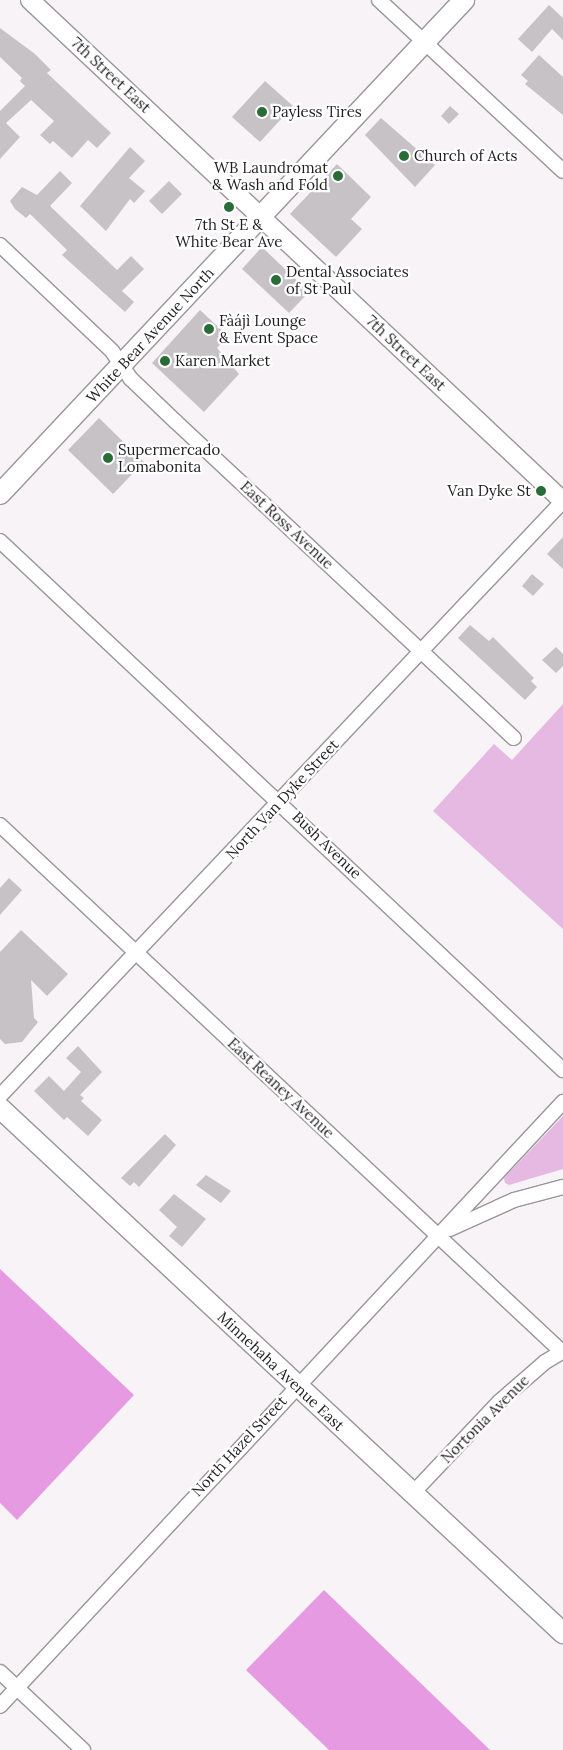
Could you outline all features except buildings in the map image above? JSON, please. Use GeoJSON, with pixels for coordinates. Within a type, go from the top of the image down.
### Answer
{"type":"FeatureCollection","features":[{"type":"Feature","properties":{"kind":"main road","name":"White Bear Avenue North"},"geometry":{"type":"LineString","coordinates":[[0,494],[464,0]]}},
{"type":"Feature","properties":{"kind":"main road","name":"Minnehaha Avenue East"},"geometry":{"type":"LineString","coordinates":[[0,1108],[563,1633]]}},
{"type":"Feature","properties":{"kind":"street","name":"7th Street East"},"geometry":{"type":"LineString","coordinates":[[30,0],[563,501]]}},
{"type":"Feature","properties":{"kind":"street"},"geometry":{"type":"LineString","coordinates":[[379,0],[563,171]]}},
{"type":"Feature","properties":{"kind":"street","name":"East Ross Avenue"},"geometry":{"type":"LineString","coordinates":[[0,245],[112,351],[122,365],[174,421],[423,651],[514,738]]}},
{"type":"Feature","properties":{"kind":"street","name":"North Van Dyke Street"},"geometry":{"type":"LineString","coordinates":[[0,1096],[563,501]]}},
{"type":"Feature","properties":{"kind":"street","name":"Bush Avenue"},"geometry":{"type":"LineString","coordinates":[[0,541],[280,801],[563,1070]]}},
{"type":"Feature","properties":{"kind":"street","name":"East Reaney Avenue"},"geometry":{"type":"LineString","coordinates":[[0,825],[563,1351]]}},
{"type":"Feature","properties":{"kind":"street","name":"North Hazel Street"},"geometry":{"type":"LineString","coordinates":[[0,1706],[296,1385],[563,1102]]}},
{"type":"Feature","properties":{"kind":"street"},"geometry":{"type":"LineString","coordinates":[[438,1235],[486,1210],[563,1187]]}},
{"type":"Feature","properties":{"kind":"street","name":"Nortonia Avenue"},"geometry":{"type":"LineString","coordinates":[[412,1494],[500,1402],[563,1351]]}},
{"type":"Feature","properties":{"kind":"street"},"geometry":{"type":"LineString","coordinates":[[0,1672],[83,1750]]}},
{"type":"Feature","properties":{"kind":"shaded area"},"geometry":{"type":"Polygon","coordinates":[[[563,704],[563,929],[433,811],[494,744],[512,760],[563,704]]]}},
{"type":"Feature","properties":{"kind":"shaded area"},"geometry":{"type":"Polygon","coordinates":[[[563,1116],[563,1169],[509,1185],[505,1183],[504,1178],[563,1116]]]}},
{"type":"Feature","properties":{"kind":"shaded area"},"geometry":{"type":"Polygon","coordinates":[[[0,1269],[134,1395],[17,1520],[0,1503],[0,1269]]]}},
{"type":"Feature","properties":{"kind":"shaded area"},"geometry":{"type":"Polygon","coordinates":[[[324,1590],[490,1750],[329,1750],[246,1670],[324,1590]]]}},
{"type":"Feature","properties":{"kind":"place","name":"Payless Tires"},"geometry":{"type":"Point","coordinates":[262,112]}},
{"type":"Feature","properties":{"kind":"place","name":"Church of Acts"},"geometry":{"type":"Point","coordinates":[404,156]}},
{"type":"Feature","properties":{"kind":"place","name":"WB Laundromat & Wash and Fold"},"geometry":{"type":"Point","coordinates":[338,176]}},
{"type":"Feature","properties":{"kind":"place","name":"7th St E & White Bear Ave"},"geometry":{"type":"Point","coordinates":[229,207]}},
{"type":"Feature","properties":{"kind":"place","name":"Dental Associates of St Paul"},"geometry":{"type":"Point","coordinates":[276,280]}},
{"type":"Feature","properties":{"kind":"place","name":"Fàájì Lounge & Event Space"},"geometry":{"type":"Point","coordinates":[209,329]}},
{"type":"Feature","properties":{"kind":"place","name":"Karen Market"},"geometry":{"type":"Point","coordinates":[165,361]}},
{"type":"Feature","properties":{"kind":"place","name":"Supermercado Lomabonita"},"geometry":{"type":"Point","coordinates":[108,458]}},
{"type":"Feature","properties":{"kind":"place","name":"Van Dyke St"},"geometry":{"type":"Point","coordinates":[541,491]}}]}
